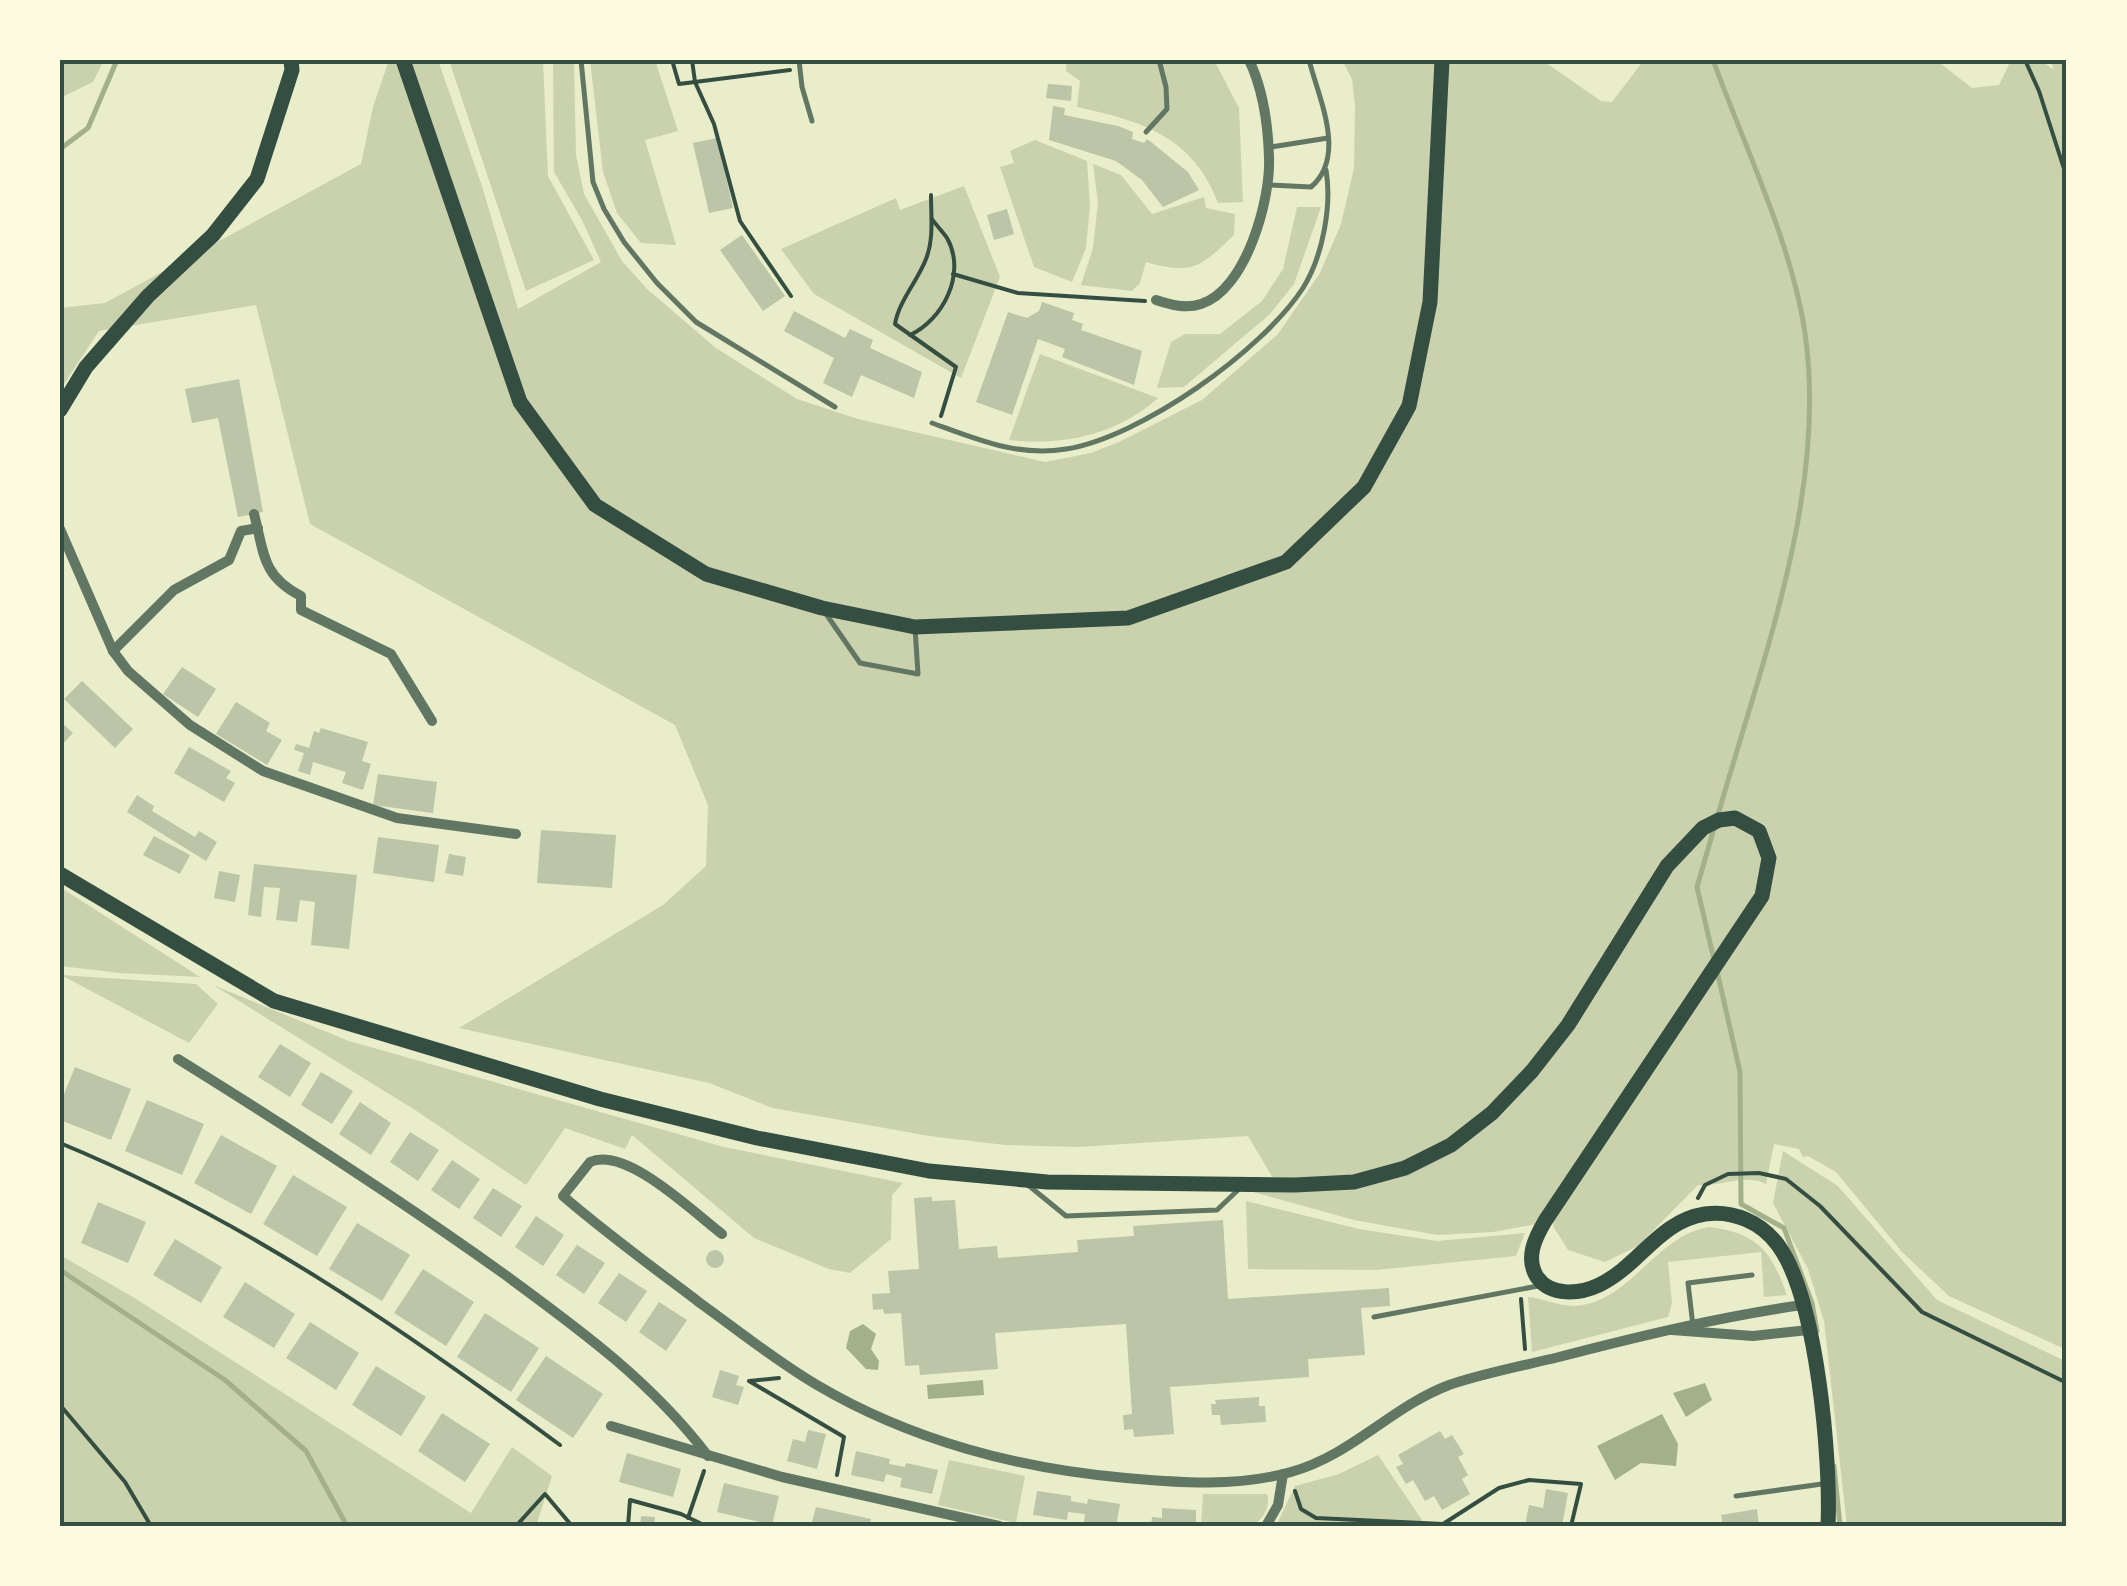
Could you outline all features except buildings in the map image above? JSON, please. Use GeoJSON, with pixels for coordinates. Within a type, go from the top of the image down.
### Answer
{"type":"FeatureCollection","features":[{"type":"Feature","properties":{"kind":"main road"},"geometry":{"type":"LineString","coordinates":[[60,410],[86,367],[148,296],[213,235],[257,180],[292,70],[290,60]]}},
{"type":"Feature","properties":{"kind":"main road"},"geometry":{"type":"LineString","coordinates":[[403,60],[520,402],[595,505],[706,574],[822,608],[915,627],[1128,618],[1286,562],[1364,488],[1409,406],[1430,302],[1442,60]]}},
{"type":"Feature","properties":{"kind":"main road"},"geometry":{"type":"LineString","coordinates":[[60,874],[274,1001],[600,1099],[757,1138],[929,1172],[1022,1180],[1354,1182],[1405,1168],[1451,1144],[1492,1113],[1568,1025],[1643,902],[1688,840],[1719,820],[1743,820],[1759,831],[1767,848],[1769,868],[1762,896],[1536,1236],[1532,1265],[1544,1285],[1568,1292],[1600,1285],[1668,1229],[1685,1220],[1719,1213],[1735,1215],[1764,1230],[1786,1258],[1808,1330],[1822,1410],[1828,1526]]}},
{"type":"Feature","properties":{"kind":"street"},"geometry":{"type":"LineString","coordinates":[[1156,300],[1174,306],[1205,304],[1231,282],[1260,221],[1267,185],[1268,147],[1262,98],[1249,60]]}},
{"type":"Feature","properties":{"kind":"street"},"geometry":{"type":"LineString","coordinates":[[254,514],[263,560],[284,587],[301,596],[301,610],[391,654],[432,721]]}},
{"type":"Feature","properties":{"kind":"street"},"geometry":{"type":"LineString","coordinates":[[113,651],[174,590],[229,560],[241,531],[258,528]]}},
{"type":"Feature","properties":{"kind":"street"},"geometry":{"type":"LineString","coordinates":[[60,529],[113,651],[128,671],[190,725],[263,771],[397,818],[516,834]]}},
{"type":"Feature","properties":{"kind":"street"},"geometry":{"type":"LineString","coordinates":[[178,1059],[349,1166],[574,1325],[654,1392],[708,1456]]}},
{"type":"Feature","properties":{"kind":"street"},"geometry":{"type":"LineString","coordinates":[[722,1234],[639,1172],[615,1160],[590,1162],[563,1196],[788,1367],[851,1404],[909,1430],[1028,1464],[1175,1482],[1230,1482],[1286,1473],[1340,1453],[1438,1390],[1666,1329],[1693,1328],[1754,1336],[1808,1330]]}},
{"type":"Feature","properties":{"kind":"street"},"geometry":{"type":"LineString","coordinates":[[1693,1328],[1802,1305]]}},
{"type":"Feature","properties":{"kind":"street"},"geometry":{"type":"LineString","coordinates":[[611,1426],[834,1490],[999,1526]]}},
{"type":"Feature","properties":{"kind":"street"},"geometry":{"type":"LineString","coordinates":[[1266,1526],[1278,1505],[1286,1473]]}},
{"type":"Feature","properties":{"kind":"lane"},"geometry":{"type":"LineString","coordinates":[[581,60],[594,182],[604,210],[624,242],[696,322],[835,406]]}},
{"type":"Feature","properties":{"kind":"lane"},"geometry":{"type":"LineString","coordinates":[[799,60],[812,121]]}},
{"type":"Feature","properties":{"kind":"lane"},"geometry":{"type":"LineString","coordinates":[[1146,132],[1167,109],[1159,60]]}},
{"type":"Feature","properties":{"kind":"lane"},"geometry":{"type":"LineString","coordinates":[[1267,185],[1311,187],[1325,175],[1328,138],[1308,60]]}},
{"type":"Feature","properties":{"kind":"lane"},"geometry":{"type":"LineString","coordinates":[[1268,147],[1328,138]]}},
{"type":"Feature","properties":{"kind":"lane"},"geometry":{"type":"LineString","coordinates":[[935,424],[984,444],[1030,452],[1065,450],[1104,439],[1161,413],[1222,368],[1272,324],[1304,286],[1323,234],[1331,197],[1326,170]]}},
{"type":"Feature","properties":{"kind":"lane"},"geometry":{"type":"LineString","coordinates":[[822,608],[860,663],[918,674],[915,627]]}},
{"type":"Feature","properties":{"kind":"lane"},"geometry":{"type":"LineString","coordinates":[[1022,1180],[1066,1216],[1216,1210],[1243,1184]]}},
{"type":"Feature","properties":{"kind":"lane"},"geometry":{"type":"LineString","coordinates":[[1693,1328],[1688,1283],[1752,1276]]}},
{"type":"Feature","properties":{"kind":"lane"},"geometry":{"type":"LineString","coordinates":[[1374,1316],[1544,1285]]}},
{"type":"Feature","properties":{"kind":"lane"},"geometry":{"type":"LineString","coordinates":[[1736,1496],[1828,1483]]}},
{"type":"Feature","properties":{"kind":"path"},"geometry":{"type":"LineString","coordinates":[[672,60],[680,84],[800,68]]}},
{"type":"Feature","properties":{"kind":"path"},"geometry":{"type":"LineString","coordinates":[[692,60],[695,82],[714,124],[740,221],[791,296]]}},
{"type":"Feature","properties":{"kind":"path"},"geometry":{"type":"LineString","coordinates":[[2025,60],[2067,178]]}},
{"type":"Feature","properties":{"kind":"path"},"geometry":{"type":"LineString","coordinates":[[931,195],[927,257],[898,310],[895,324],[956,368],[935,424]]}},
{"type":"Feature","properties":{"kind":"path"},"geometry":{"type":"LineString","coordinates":[[910,335],[937,316],[952,284],[949,241],[932,219]]}},
{"type":"Feature","properties":{"kind":"path"},"geometry":{"type":"LineString","coordinates":[[953,274],[1018,294],[1130,302],[1156,300]]}},
{"type":"Feature","properties":{"kind":"path"},"geometry":{"type":"LineString","coordinates":[[60,1144],[157,1186],[316,1275],[432,1352],[560,1445]]}},
{"type":"Feature","properties":{"kind":"path"},"geometry":{"type":"LineString","coordinates":[[1685,1220],[1705,1186],[1728,1174],[1759,1173],[1786,1179],[1820,1206],[1922,1312],[2067,1383]]}},
{"type":"Feature","properties":{"kind":"path"},"geometry":{"type":"LineString","coordinates":[[1520,1289],[1526,1365]]}},
{"type":"Feature","properties":{"kind":"path"},"geometry":{"type":"LineString","coordinates":[[788,1367],[781,1378],[749,1381],[844,1437],[834,1490]]}},
{"type":"Feature","properties":{"kind":"path"},"geometry":{"type":"LineString","coordinates":[[60,1405],[125,1482],[152,1526]]}},
{"type":"Feature","properties":{"kind":"path"},"geometry":{"type":"LineString","coordinates":[[688,1518],[708,1456]]}},
{"type":"Feature","properties":{"kind":"path"},"geometry":{"type":"LineString","coordinates":[[1286,1473],[1301,1509],[1316,1518],[1443,1524],[1499,1488],[1528,1480],[1581,1484],[1570,1526]]}},
{"type":"Feature","properties":{"kind":"path"},"geometry":{"type":"LineString","coordinates":[[516,1526],[545,1494],[572,1526]]}},
{"type":"Feature","properties":{"kind":"path"},"geometry":{"type":"LineString","coordinates":[[628,1526],[630,1500],[681,1514],[706,1526]]}},
{"type":"Feature","properties":{"kind":"path"},"geometry":{"type":"LineString","coordinates":[[680,1526],[681,1514]]}},
{"type":"Feature","properties":{"kind":"shaded area"},"geometry":{"type":"Polygon","coordinates":[[[60,60],[104,60],[93,82],[60,98],[60,60]]]}},
{"type":"Feature","properties":{"kind":"shaded area"},"geometry":{"type":"Polygon","coordinates":[[[389,60],[438,60],[482,186],[518,309],[601,262],[554,172],[553,60],[574,60],[576,155],[584,194],[622,261],[647,289],[716,348],[797,399],[858,419],[1045,462],[1091,453],[1119,442],[1202,400],[1278,334],[1320,273],[1341,224],[1354,168],[1355,106],[1352,79],[1342,60],[1542,60],[1601,101],[1612,102],[1644,60],[1936,60],[1972,88],[1999,85],[2011,60],[2040,60],[2054,70],[2050,60],[2067,60],[2067,1350],[1949,1296],[1902,1252],[1836,1172],[1803,1157],[1799,1149],[1774,1144],[1766,1184],[1741,1180],[1698,1185],[1638,1246],[1605,1262],[1568,1250],[1553,1226],[1554,1221],[1493,1232],[1437,1235],[1354,1220],[1235,1187],[1274,1180],[1248,1136],[1078,1147],[1005,1145],[929,1136],[773,1108],[709,1083],[459,1028],[663,905],[706,866],[708,805],[675,725],[310,524],[256,305],[99,331],[60,390],[60,308],[105,303],[361,164],[373,107],[389,60]]]}},
{"type":"Feature","properties":{"kind":"shaded area"},"geometry":{"type":"Polygon","coordinates":[[[449,60],[543,60],[548,176],[594,260],[526,291],[449,60]]]}},
{"type":"Feature","properties":{"kind":"shaded area"},"geometry":{"type":"Polygon","coordinates":[[[590,60],[655,60],[678,131],[645,140],[676,245],[641,243],[617,213],[603,172],[590,60]]]}},
{"type":"Feature","properties":{"kind":"shaded area"},"geometry":{"type":"Polygon","coordinates":[[[1067,60],[1214,60],[1239,108],[1243,202],[1218,203],[1194,162],[1162,135],[1123,118],[1077,107],[1080,81],[1066,71],[1067,60]]]}},
{"type":"Feature","properties":{"kind":"shaded area"},"geometry":{"type":"Polygon","coordinates":[[[1035,140],[1087,161],[1090,205],[1086,248],[1072,282],[1034,267],[1000,167],[1014,163],[1010,151],[1035,140]]]}},
{"type":"Feature","properties":{"kind":"shaded area"},"geometry":{"type":"Polygon","coordinates":[[[1093,164],[1121,175],[1152,214],[1204,197],[1206,208],[1235,214],[1234,235],[1194,266],[1174,268],[1146,262],[1140,283],[1132,291],[1081,285],[1093,248],[1098,203],[1093,164]]]}},
{"type":"Feature","properties":{"kind":"shaded area"},"geometry":{"type":"Polygon","coordinates":[[[964,186],[1000,277],[961,378],[814,294],[781,249],[896,198],[900,210],[964,186]]]}},
{"type":"Feature","properties":{"kind":"shaded area"},"geometry":{"type":"Polygon","coordinates":[[[1297,207],[1321,207],[1294,284],[1270,314],[1184,387],[1157,388],[1171,342],[1185,334],[1220,334],[1262,301],[1283,269],[1297,207]]]}},
{"type":"Feature","properties":{"kind":"shaded area"},"geometry":{"type":"Polygon","coordinates":[[[1040,354],[1158,398],[1125,421],[1088,435],[1049,441],[1009,440],[1040,354]]]}},
{"type":"Feature","properties":{"kind":"shaded area"},"geometry":{"type":"Polygon","coordinates":[[[60,887],[200,977],[60,966],[60,887]]]}},
{"type":"Feature","properties":{"kind":"shaded area"},"geometry":{"type":"Polygon","coordinates":[[[61,975],[196,984],[218,1004],[189,1043],[61,975]]]}},
{"type":"Feature","properties":{"kind":"shaded area"},"geometry":{"type":"Polygon","coordinates":[[[213,985],[349,1041],[724,1147],[903,1183],[892,1195],[891,1239],[850,1273],[829,1269],[754,1238],[632,1135],[625,1149],[565,1128],[526,1185],[415,1110],[213,985]]]}},
{"type":"Feature","properties":{"kind":"shaded area"},"geometry":{"type":"Polygon","coordinates":[[[1783,1151],[1838,1186],[1937,1300],[2067,1362],[2067,1526],[1847,1526],[1824,1321],[1808,1269],[1773,1203],[1783,1151]]]}},
{"type":"Feature","properties":{"kind":"shaded area"},"geometry":{"type":"Polygon","coordinates":[[[1246,1201],[1359,1229],[1437,1241],[1525,1233],[1516,1256],[1376,1270],[1248,1269],[1246,1201]]]}},
{"type":"Feature","properties":{"kind":"shaded area"},"geometry":{"type":"Polygon","coordinates":[[[1709,1227],[1740,1234],[1760,1247],[1775,1267],[1787,1295],[1764,1297],[1761,1252],[1668,1262],[1672,1303],[1668,1317],[1532,1352],[1528,1297],[1569,1306],[1601,1299],[1675,1241],[1709,1227]]]}},
{"type":"Feature","properties":{"kind":"shaded area"},"geometry":{"type":"Polygon","coordinates":[[[60,1255],[133,1297],[471,1513],[512,1447],[552,1476],[536,1526],[60,1526],[60,1255]]]}},
{"type":"Feature","properties":{"kind":"shaded area"},"geometry":{"type":"Polygon","coordinates":[[[863,1324],[876,1334],[871,1349],[879,1361],[878,1370],[866,1369],[846,1348],[850,1331],[863,1324]]]}},
{"type":"Feature","properties":{"kind":"shaded area"},"geometry":{"type":"Polygon","coordinates":[[[983,1380],[984,1395],[928,1399],[927,1385],[983,1380]]]}},
{"type":"Feature","properties":{"kind":"shaded area"},"geometry":{"type":"Polygon","coordinates":[[[1705,1383],[1712,1400],[1686,1417],[1673,1393],[1705,1383]]]}},
{"type":"Feature","properties":{"kind":"shaded area"},"geometry":{"type":"Polygon","coordinates":[[[1662,1414],[1678,1444],[1676,1466],[1641,1463],[1615,1480],[1597,1446],[1662,1414]]]}},
{"type":"Feature","properties":{"kind":"shaded area"},"geometry":{"type":"Polygon","coordinates":[[[1378,1455],[1426,1526],[1276,1526],[1295,1486],[1339,1474],[1378,1455]]]}},
{"type":"Feature","properties":{"kind":"shaded area"},"geometry":{"type":"Polygon","coordinates":[[[949,1460],[1025,1476],[1016,1523],[938,1505],[949,1460]]]}},
{"type":"Feature","properties":{"kind":"shaded area"},"geometry":{"type":"Polygon","coordinates":[[[1203,1494],[1267,1494],[1268,1503],[1253,1526],[1201,1526],[1203,1494]]]}},
{"type":"Feature","properties":{"kind":"waterway"},"geometry":{"type":"LineString","coordinates":[[60,149],[88,128],[117,60]]}},
{"type":"Feature","properties":{"kind":"waterway"},"geometry":{"type":"LineString","coordinates":[[1713,60],[1790,265],[1805,333],[1810,393],[1807,454],[1786,577],[1718,815]]}},
{"type":"Feature","properties":{"kind":"waterway"},"geometry":{"type":"LineString","coordinates":[[1714,960],[1697,887],[1715,825]]}},
{"type":"Feature","properties":{"kind":"waterway"},"geometry":{"type":"LineString","coordinates":[[1717,971],[1740,1072],[1741,1204],[1784,1228],[1812,1303],[1817,1331]]}},
{"type":"Feature","properties":{"kind":"waterway"},"geometry":{"type":"LineString","coordinates":[[60,1270],[225,1380],[306,1451],[347,1526]]}},
{"type":"Feature","properties":{"kind":"waterway"},"geometry":{"type":"LineString","coordinates":[[1834,1466],[1840,1526]]}}]}
